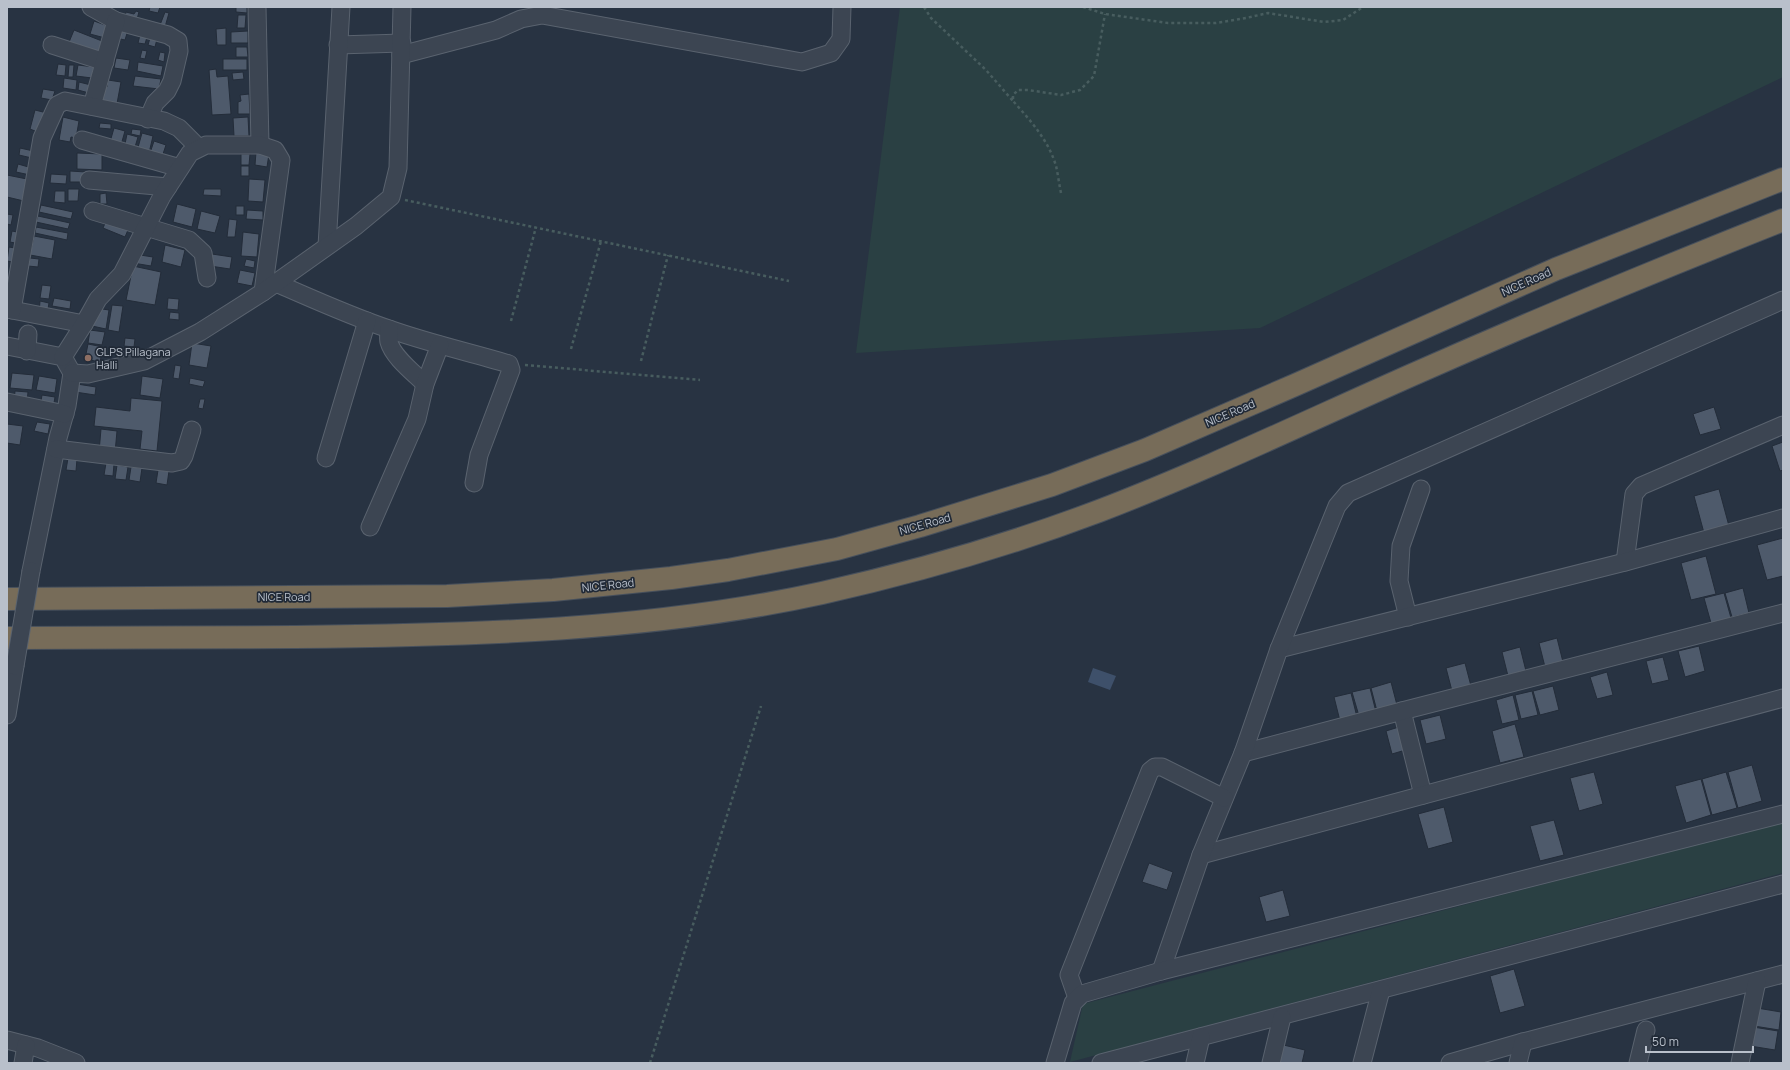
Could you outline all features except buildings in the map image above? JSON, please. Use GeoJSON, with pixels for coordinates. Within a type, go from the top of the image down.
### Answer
{"type":"FeatureCollection","features":[{"type":"Feature","properties":{"kind":"highway","name":"NICE Road"},"geometry":{"type":"LineString","coordinates":[[7,599],[447,596],[546,591],[610,586],[728,570],[837,549],[920,526],[1052,486],[1145,450],[1296,385],[1556,269],[1783,179]]}},
{"type":"Feature","properties":{"kind":"highway"},"geometry":{"type":"LineString","coordinates":[[7,638],[407,636],[521,632],[621,624],[735,609],[822,593],[929,566],[1014,540],[1097,512],[1188,474],[1513,330],[1653,271],[1783,220]]}},
{"type":"Feature","properties":{"kind":"street"},"geometry":{"type":"LineString","coordinates":[[91,7],[116,21],[168,35],[178,40],[179,51],[172,81],[167,91],[154,103],[148,119]]}},
{"type":"Feature","properties":{"kind":"street"},"geometry":{"type":"LineString","coordinates":[[257,7],[260,145]]}},
{"type":"Feature","properties":{"kind":"street"},"geometry":{"type":"LineString","coordinates":[[327,246],[340,7]]}},
{"type":"Feature","properties":{"kind":"street"},"geometry":{"type":"LineString","coordinates":[[72,373],[88,374],[144,361],[200,332],[270,288],[391,197],[398,168],[402,7]]}},
{"type":"Feature","properties":{"kind":"street"},"geometry":{"type":"LineString","coordinates":[[338,45],[402,49],[496,30],[522,19],[542,15],[802,62],[831,53],[841,39],[842,7]]}},
{"type":"Feature","properties":{"kind":"street"},"geometry":{"type":"LineString","coordinates":[[92,106],[116,21]]}},
{"type":"Feature","properties":{"kind":"street"},"geometry":{"type":"LineString","coordinates":[[52,45],[104,62]]}},
{"type":"Feature","properties":{"kind":"street"},"geometry":{"type":"LineString","coordinates":[[84,324],[10,309],[42,138],[57,105],[64,101],[164,121],[179,128],[199,148]]}},
{"type":"Feature","properties":{"kind":"street"},"geometry":{"type":"LineString","coordinates":[[82,140],[180,168]]}},
{"type":"Feature","properties":{"kind":"street"},"geometry":{"type":"LineString","coordinates":[[63,357],[98,299],[122,274],[168,187],[190,153],[206,145],[260,145],[275,150],[281,160],[270,288]]}},
{"type":"Feature","properties":{"kind":"street"},"geometry":{"type":"LineString","coordinates":[[89,180],[168,187]]}},
{"type":"Feature","properties":{"kind":"street"},"geometry":{"type":"LineString","coordinates":[[93,211],[189,240],[203,254],[207,278]]}},
{"type":"Feature","properties":{"kind":"street"},"geometry":{"type":"LineString","coordinates":[[270,288],[389,329],[509,364],[511,370],[479,455],[474,483]]}},
{"type":"Feature","properties":{"kind":"street"},"geometry":{"type":"LineString","coordinates":[[1162,971],[1201,854],[1243,753],[1279,649],[1337,506],[1348,493],[1783,300]]}},
{"type":"Feature","properties":{"kind":"street"},"geometry":{"type":"LineString","coordinates":[[326,458],[368,321]]}},
{"type":"Feature","properties":{"kind":"street"},"geometry":{"type":"LineString","coordinates":[[389,329],[389,342],[395,352],[425,384]]}},
{"type":"Feature","properties":{"kind":"street"},"geometry":{"type":"LineString","coordinates":[[7,346],[28,342],[63,357],[72,373],[65,414],[56,449],[31,571],[7,715]]}},
{"type":"Feature","properties":{"kind":"street"},"geometry":{"type":"LineString","coordinates":[[370,527],[417,419],[425,384],[440,345]]}},
{"type":"Feature","properties":{"kind":"street"},"geometry":{"type":"LineString","coordinates":[[7,402],[65,414]]}},
{"type":"Feature","properties":{"kind":"street"},"geometry":{"type":"LineString","coordinates":[[1625,562],[1634,494],[1641,486],[1783,425]]}},
{"type":"Feature","properties":{"kind":"street"},"geometry":{"type":"LineString","coordinates":[[56,449],[172,463],[180,462],[184,456],[192,430]]}},
{"type":"Feature","properties":{"kind":"street"},"geometry":{"type":"LineString","coordinates":[[1408,617],[1399,581],[1401,546],[1421,489]]}},
{"type":"Feature","properties":{"kind":"street"},"geometry":{"type":"LineString","coordinates":[[1279,649],[1625,562],[1783,518]]}},
{"type":"Feature","properties":{"kind":"street"},"geometry":{"type":"LineString","coordinates":[[1243,753],[1402,710],[1783,613]]}},
{"type":"Feature","properties":{"kind":"street"},"geometry":{"type":"LineString","coordinates":[[1201,854],[1783,698]]}},
{"type":"Feature","properties":{"kind":"street"},"geometry":{"type":"LineString","coordinates":[[1402,710],[1423,795]]}},
{"type":"Feature","properties":{"kind":"street"},"geometry":{"type":"LineString","coordinates":[[1076,998],[1069,975],[1150,771],[1155,767],[1162,767],[1224,798]]}},
{"type":"Feature","properties":{"kind":"street"},"geometry":{"type":"LineString","coordinates":[[1055,1063],[1073,1003],[1076,998],[1082,994],[1162,971],[1783,814]]}},
{"type":"Feature","properties":{"kind":"street"},"geometry":{"type":"LineString","coordinates":[[1101,1063],[1118,1061],[1200,1037],[1282,1017],[1783,884]]}},
{"type":"Feature","properties":{"kind":"street"},"geometry":{"type":"LineString","coordinates":[[1450,1063],[1523,1042],[1783,974]]}},
{"type":"Feature","properties":{"kind":"street"},"geometry":{"type":"LineString","coordinates":[[1740,1063],[1757,981]]}},
{"type":"Feature","properties":{"kind":"street"},"geometry":{"type":"LineString","coordinates":[[1362,1063],[1381,990]]}},
{"type":"Feature","properties":{"kind":"street"},"geometry":{"type":"LineString","coordinates":[[1271,1063],[1282,1017]]}},
{"type":"Feature","properties":{"kind":"street"},"geometry":{"type":"LineString","coordinates":[[1638,1063],[1646,1030]]}},
{"type":"Feature","properties":{"kind":"street"},"geometry":{"type":"LineString","coordinates":[[1195,1063],[1200,1037]]}},
{"type":"Feature","properties":{"kind":"street"},"geometry":{"type":"LineString","coordinates":[[7,1040],[26,1045],[76,1063]]}},
{"type":"Feature","properties":{"kind":"street"},"geometry":{"type":"LineString","coordinates":[[1518,1063],[1523,1042]]}},
{"type":"Feature","properties":{"kind":"street"},"geometry":{"type":"LineString","coordinates":[[23,1063],[26,1045]]}},
{"type":"Feature","properties":{"kind":"path"},"geometry":{"type":"LineString","coordinates":[[924,7],[931,18],[986,70],[1030,120],[1047,144],[1056,165],[1061,193]]}},
{"type":"Feature","properties":{"kind":"path"},"geometry":{"type":"LineString","coordinates":[[1083,7],[1105,14],[1168,23],[1216,23],[1268,13],[1324,22],[1343,20],[1363,7]]}},
{"type":"Feature","properties":{"kind":"path"},"geometry":{"type":"LineString","coordinates":[[1013,101],[1013,95],[1018,90],[1047,91],[1061,94],[1080,90],[1094,76],[1105,14]]}},
{"type":"Feature","properties":{"kind":"path"},"geometry":{"type":"LineString","coordinates":[[391,197],[790,281]]}},
{"type":"Feature","properties":{"kind":"path"},"geometry":{"type":"LineString","coordinates":[[511,321],[536,227]]}},
{"type":"Feature","properties":{"kind":"path"},"geometry":{"type":"LineString","coordinates":[[570,349],[601,241]]}},
{"type":"Feature","properties":{"kind":"path"},"geometry":{"type":"LineString","coordinates":[[641,361],[668,255]]}},
{"type":"Feature","properties":{"kind":"path"},"geometry":{"type":"LineString","coordinates":[[509,364],[700,380]]}},
{"type":"Feature","properties":{"kind":"path"},"geometry":{"type":"LineString","coordinates":[[650,1063],[761,706]]}},
{"type":"Feature","properties":{"kind":"green space"},"geometry":{"type":"Polygon","coordinates":[[[900,7],[1783,7],[1783,77],[1260,328],[856,353],[900,7]]]}},
{"type":"Feature","properties":{"kind":"green space"},"geometry":{"type":"Polygon","coordinates":[[[1783,822],[1783,873],[1070,1062],[1083,1004],[1783,822]]]}},
{"type":"Feature","properties":{"kind":"water"},"geometry":{"type":"Polygon","coordinates":[[[1093,668],[1116,676],[1110,690],[1088,682],[1093,668]]]}},
{"type":"Feature","properties":{"kind":"place","name":"GLPS Pillagana Halli"},"geometry":{"type":"Point","coordinates":[88,358]}}]}
